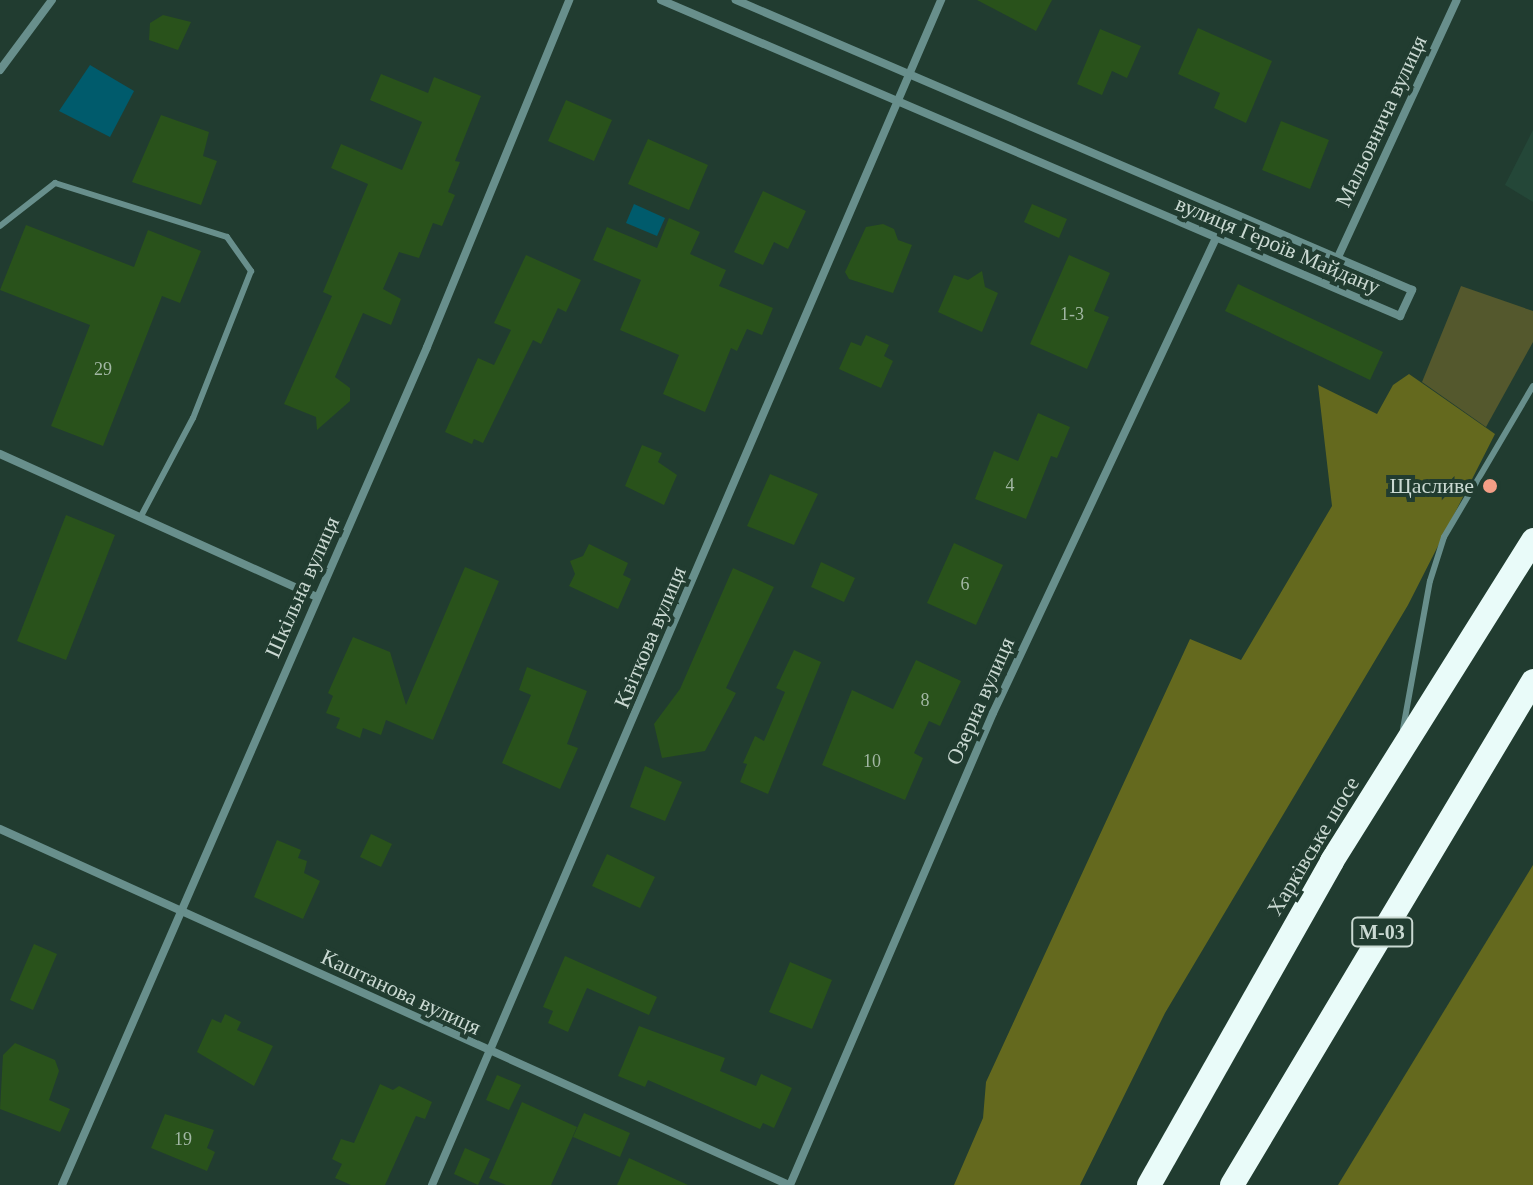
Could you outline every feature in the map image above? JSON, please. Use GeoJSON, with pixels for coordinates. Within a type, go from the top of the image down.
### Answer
{"type":"FeatureCollection","features":[{"type":"Feature","properties":{"kind":"highway","name":"Харківське шосе"},"geometry":{"type":"LineString","coordinates":[[1149,1185],[1308,903],[1533,540]]}},
{"type":"Feature","properties":{"kind":"highway","name":"М-03"},"geometry":{"type":"LineString","coordinates":[[1232,1185],[1533,681]]}},
{"type":"Feature","properties":{"kind":"street"},"geometry":{"type":"LineString","coordinates":[[0,70],[52,0]]}},
{"type":"Feature","properties":{"kind":"street","name":"Шкільна вулиця"},"geometry":{"type":"LineString","coordinates":[[62,1185],[317,597],[569,0]]}},
{"type":"Feature","properties":{"kind":"street","name":"вулиця Героїв Майдану"},"geometry":{"type":"LineString","coordinates":[[661,0],[1400,316],[1412,290],[736,0]]}},
{"type":"Feature","properties":{"kind":"street","name":"Квіткова вулиця"},"geometry":{"type":"LineString","coordinates":[[432,1185],[941,0]]}},
{"type":"Feature","properties":{"kind":"street","name":"Мальовнича вулиця"},"geometry":{"type":"LineString","coordinates":[[1338,257],[1457,0]]}},
{"type":"Feature","properties":{"kind":"street","name":"Озерна вулиця"},"geometry":{"type":"LineString","coordinates":[[790,1185],[993,713],[1216,238]]}},
{"type":"Feature","properties":{"kind":"street"},"geometry":{"type":"LineString","coordinates":[[0,454],[317,597]]}},
{"type":"Feature","properties":{"kind":"street","name":"Каштанова вулиця"},"geometry":{"type":"LineString","coordinates":[[0,829],[790,1185]]}},
{"type":"Feature","properties":{"kind":"lane"},"geometry":{"type":"LineString","coordinates":[[0,226],[55,183],[227,237],[251,271],[193,418],[140,518]]}},
{"type":"Feature","properties":{"kind":"lane"},"geometry":{"type":"LineString","coordinates":[[1399,753],[1430,581],[1444,537],[1533,386]]}},
{"type":"Feature","properties":{"kind":"shaded area"},"geometry":{"type":"Polygon","coordinates":[[[1533,130],[1533,202],[1505,185],[1533,130]]]}},
{"type":"Feature","properties":{"kind":"shaded area"},"geometry":{"type":"Polygon","coordinates":[[[1461,286],[1533,311],[1533,342],[1486,427],[1422,382],[1461,286]]]}},
{"type":"Feature","properties":{"kind":"green space"},"geometry":{"type":"Polygon","coordinates":[[[1409,374],[1495,434],[1408,605],[1165,1013],[1080,1185],[954,1185],[983,1118],[986,1082],[1190,639],[1241,660],[1332,506],[1318,385],[1377,414],[1393,385],[1409,374]]]}},
{"type":"Feature","properties":{"kind":"green space"},"geometry":{"type":"Polygon","coordinates":[[[1533,865],[1533,1185],[1338,1185],[1533,865]]]}},
{"type":"Feature","properties":{"kind":"water"},"geometry":{"type":"Polygon","coordinates":[[[90,65],[134,91],[110,137],[59,111],[90,65]]]}},
{"type":"Feature","properties":{"kind":"water"},"geometry":{"type":"Polygon","coordinates":[[[634,204],[665,218],[657,236],[626,223],[634,204]]]}},
{"type":"Feature","properties":{"kind":"building"},"geometry":{"type":"Polygon","coordinates":[[[977,0],[1052,0],[1036,31],[977,0]]]}},
{"type":"Feature","properties":{"kind":"building"},"geometry":{"type":"Polygon","coordinates":[[[163,15],[191,22],[178,50],[149,40],[150,23],[163,15]]]}},
{"type":"Feature","properties":{"kind":"building"},"geometry":{"type":"Polygon","coordinates":[[[1198,28],[1272,61],[1246,123],[1214,108],[1220,93],[1178,74],[1198,28]]]}},
{"type":"Feature","properties":{"kind":"building"},"geometry":{"type":"Polygon","coordinates":[[[1100,29],[1141,46],[1127,78],[1112,71],[1102,95],[1077,84],[1100,29]]]}},
{"type":"Feature","properties":{"kind":"building"},"geometry":{"type":"Polygon","coordinates":[[[381,74],[428,93],[434,77],[481,96],[455,161],[460,162],[448,192],[455,195],[442,226],[433,223],[419,258],[399,252],[383,289],[401,299],[391,325],[363,313],[335,377],[350,388],[350,401],[317,430],[316,417],[284,404],[332,296],[323,292],[368,184],[331,168],[341,144],[402,170],[422,122],[370,100],[381,74]]]}},
{"type":"Feature","properties":{"kind":"building"},"geometry":{"type":"Polygon","coordinates":[[[566,100],[612,120],[594,161],[548,141],[566,100]]]}},
{"type":"Feature","properties":{"kind":"building"},"geometry":{"type":"Polygon","coordinates":[[[161,115],[209,132],[203,156],[217,161],[201,205],[132,182],[161,115]]]}},
{"type":"Feature","properties":{"kind":"building"},"geometry":{"type":"Polygon","coordinates":[[[1281,121],[1329,140],[1310,189],[1262,170],[1281,121]]]}},
{"type":"Feature","properties":{"kind":"building"},"geometry":{"type":"Polygon","coordinates":[[[648,139],[708,165],[689,210],[628,184],[648,139]]]}},
{"type":"Feature","properties":{"kind":"building"},"geometry":{"type":"Polygon","coordinates":[[[763,191],[806,211],[788,249],[774,242],[763,265],[734,252],[763,191]]]}},
{"type":"Feature","properties":{"kind":"building"},"geometry":{"type":"Polygon","coordinates":[[[1032,204],[1067,219],[1059,238],[1024,222],[1032,204]]]}},
{"type":"Feature","properties":{"kind":"building"},"geometry":{"type":"Polygon","coordinates":[[[669,218],[700,232],[690,254],[726,270],[719,286],[773,308],[762,335],[747,329],[737,351],[731,348],[705,412],[663,394],[679,355],[620,330],[641,280],[593,260],[607,227],[657,248],[669,218]]]}},
{"type":"Feature","properties":{"kind":"building"},"geometry":{"type":"Polygon","coordinates":[[[883,224],[894,229],[898,240],[912,245],[893,293],[849,279],[845,272],[866,227],[883,224]]]}},
{"type":"Feature","properties":{"kind":"building"},"geometry":{"type":"Polygon","coordinates":[[[26,225],[134,267],[148,230],[201,251],[180,303],[162,296],[103,446],[51,426],[90,325],[0,290],[26,225]]]}},
{"type":"Feature","properties":{"kind":"building"},"geometry":{"type":"Polygon","coordinates":[[[526,255],[581,280],[566,312],[558,308],[541,344],[533,340],[483,443],[474,439],[472,444],[445,432],[478,358],[494,365],[511,330],[494,323],[526,255]]]}},
{"type":"Feature","properties":{"kind":"building"},"geometry":{"type":"Polygon","coordinates":[[[1069,255],[1110,273],[1094,311],[1109,317],[1087,369],[1030,344],[1069,255]]]}},
{"type":"Feature","properties":{"kind":"building"},"geometry":{"type":"Polygon","coordinates":[[[982,271],[985,287],[998,293],[982,332],[938,312],[954,275],[968,280],[982,271]]]}},
{"type":"Feature","properties":{"kind":"building"},"geometry":{"type":"Polygon","coordinates":[[[1238,284],[1383,352],[1370,380],[1225,311],[1238,284]]]}},
{"type":"Feature","properties":{"kind":"building"},"geometry":{"type":"Polygon","coordinates":[[[866,335],[889,345],[884,356],[893,361],[881,388],[839,369],[851,342],[861,346],[866,335]]]}},
{"type":"Feature","properties":{"kind":"building"},"geometry":{"type":"Polygon","coordinates":[[[1038,413],[1070,427],[1057,458],[1051,456],[1026,519],[975,499],[994,451],[1018,461],[1038,413]]]}},
{"type":"Feature","properties":{"kind":"building"},"geometry":{"type":"Polygon","coordinates":[[[642,445],[662,453],[658,462],[677,475],[664,505],[625,486],[642,445]]]}},
{"type":"Feature","properties":{"kind":"building"},"geometry":{"type":"Polygon","coordinates":[[[770,474],[818,494],[794,545],[747,526],[770,474]]]}},
{"type":"Feature","properties":{"kind":"building"},"geometry":{"type":"Polygon","coordinates":[[[66,515],[115,535],[66,660],[17,641],[66,515]]]}},
{"type":"Feature","properties":{"kind":"building"},"geometry":{"type":"Polygon","coordinates":[[[954,543],[1003,565],[976,625],[927,603],[954,543]]]}},
{"type":"Feature","properties":{"kind":"building"},"geometry":{"type":"Polygon","coordinates":[[[589,544],[628,563],[623,575],[631,579],[618,609],[569,586],[575,574],[570,561],[583,556],[589,544]]]}},
{"type":"Feature","properties":{"kind":"building"},"geometry":{"type":"Polygon","coordinates":[[[821,562],[855,578],[844,602],[811,587],[821,562]]]}},
{"type":"Feature","properties":{"kind":"building"},"geometry":{"type":"Polygon","coordinates":[[[465,567],[499,581],[433,740],[386,720],[381,735],[363,728],[360,738],[336,728],[340,718],[326,713],[333,696],[328,693],[353,637],[390,652],[406,705],[465,567]]]}},
{"type":"Feature","properties":{"kind":"building"},"geometry":{"type":"Polygon","coordinates":[[[733,568],[774,587],[726,688],[736,693],[705,751],[662,758],[654,724],[680,689],[733,568]]]}},
{"type":"Feature","properties":{"kind":"building"},"geometry":{"type":"Polygon","coordinates":[[[794,650],[821,662],[768,794],[740,782],[747,764],[743,763],[755,736],[764,741],[785,692],[776,688],[794,650]]]}},
{"type":"Feature","properties":{"kind":"building"},"geometry":{"type":"Polygon","coordinates":[[[916,660],[961,681],[940,726],[929,721],[914,753],[923,758],[905,800],[822,765],[852,690],[893,709],[916,660]]]}},
{"type":"Feature","properties":{"kind":"building"},"geometry":{"type":"Polygon","coordinates":[[[527,667],[587,691],[567,744],[578,748],[560,789],[502,763],[531,695],[519,690],[527,667]]]}},
{"type":"Feature","properties":{"kind":"building"},"geometry":{"type":"Polygon","coordinates":[[[645,766],[682,782],[665,821],[630,807],[645,766]]]}},
{"type":"Feature","properties":{"kind":"building"},"geometry":{"type":"Polygon","coordinates":[[[371,834],[392,844],[381,867],[360,857],[371,834]]]}},
{"type":"Feature","properties":{"kind":"building"},"geometry":{"type":"Polygon","coordinates":[[[277,840],[301,850],[298,858],[307,861],[304,873],[320,881],[303,919],[254,897],[277,840]]]}},
{"type":"Feature","properties":{"kind":"building"},"geometry":{"type":"Polygon","coordinates":[[[607,854],[655,877],[640,908],[592,886],[607,854]]]}},
{"type":"Feature","properties":{"kind":"building"},"geometry":{"type":"Polygon","coordinates":[[[34,944],[57,954],[33,1010],[10,1000],[34,944]]]}},
{"type":"Feature","properties":{"kind":"building"},"geometry":{"type":"Polygon","coordinates":[[[565,956],[657,997],[649,1015],[587,988],[568,1032],[548,1023],[553,1011],[543,1007],[565,956]]]}},
{"type":"Feature","properties":{"kind":"building"},"geometry":{"type":"Polygon","coordinates":[[[790,962],[832,980],[812,1029],[769,1012],[790,962]]]}},
{"type":"Feature","properties":{"kind":"building"},"geometry":{"type":"Polygon","coordinates":[[[225,1014],[241,1022],[237,1030],[273,1046],[254,1086],[197,1052],[212,1019],[221,1023],[225,1014]]]}},
{"type":"Feature","properties":{"kind":"building"},"geometry":{"type":"Polygon","coordinates":[[[639,1026],[725,1058],[720,1071],[756,1086],[761,1074],[792,1088],[774,1128],[763,1123],[760,1129],[648,1080],[645,1087],[618,1076],[639,1026]]]}},
{"type":"Feature","properties":{"kind":"building"},"geometry":{"type":"Polygon","coordinates":[[[15,1043],[55,1060],[59,1071],[49,1100],[70,1109],[60,1132],[0,1109],[3,1055],[15,1043]]]}},
{"type":"Feature","properties":{"kind":"building"},"geometry":{"type":"Polygon","coordinates":[[[497,1075],[521,1085],[509,1110],[486,1100],[497,1075]]]}},
{"type":"Feature","properties":{"kind":"building"},"geometry":{"type":"Polygon","coordinates":[[[380,1084],[393,1090],[399,1086],[432,1102],[425,1119],[416,1116],[385,1185],[351,1185],[335,1178],[342,1164],[332,1159],[341,1139],[354,1143],[380,1084]]]}},
{"type":"Feature","properties":{"kind":"building"},"geometry":{"type":"Polygon","coordinates":[[[522,1102],[577,1127],[551,1185],[506,1185],[489,1178],[522,1102]]]}},
{"type":"Feature","properties":{"kind":"building"},"geometry":{"type":"Polygon","coordinates":[[[584,1113],[630,1133],[620,1157],[573,1137],[584,1113]]]}},
{"type":"Feature","properties":{"kind":"building"},"geometry":{"type":"Polygon","coordinates":[[[165,1114],[214,1130],[207,1148],[215,1152],[207,1171],[151,1148],[165,1114]]]}},
{"type":"Feature","properties":{"kind":"building"},"geometry":{"type":"Polygon","coordinates":[[[465,1148],[490,1159],[478,1185],[454,1174],[465,1148]]]}},
{"type":"Feature","properties":{"kind":"building"},"geometry":{"type":"Polygon","coordinates":[[[629,1158],[688,1185],[617,1185],[629,1158]]]}},
{"type":"Feature","properties":{"kind":"place","name":"Щасливе"},"geometry":{"type":"Point","coordinates":[1490,486]}}]}
